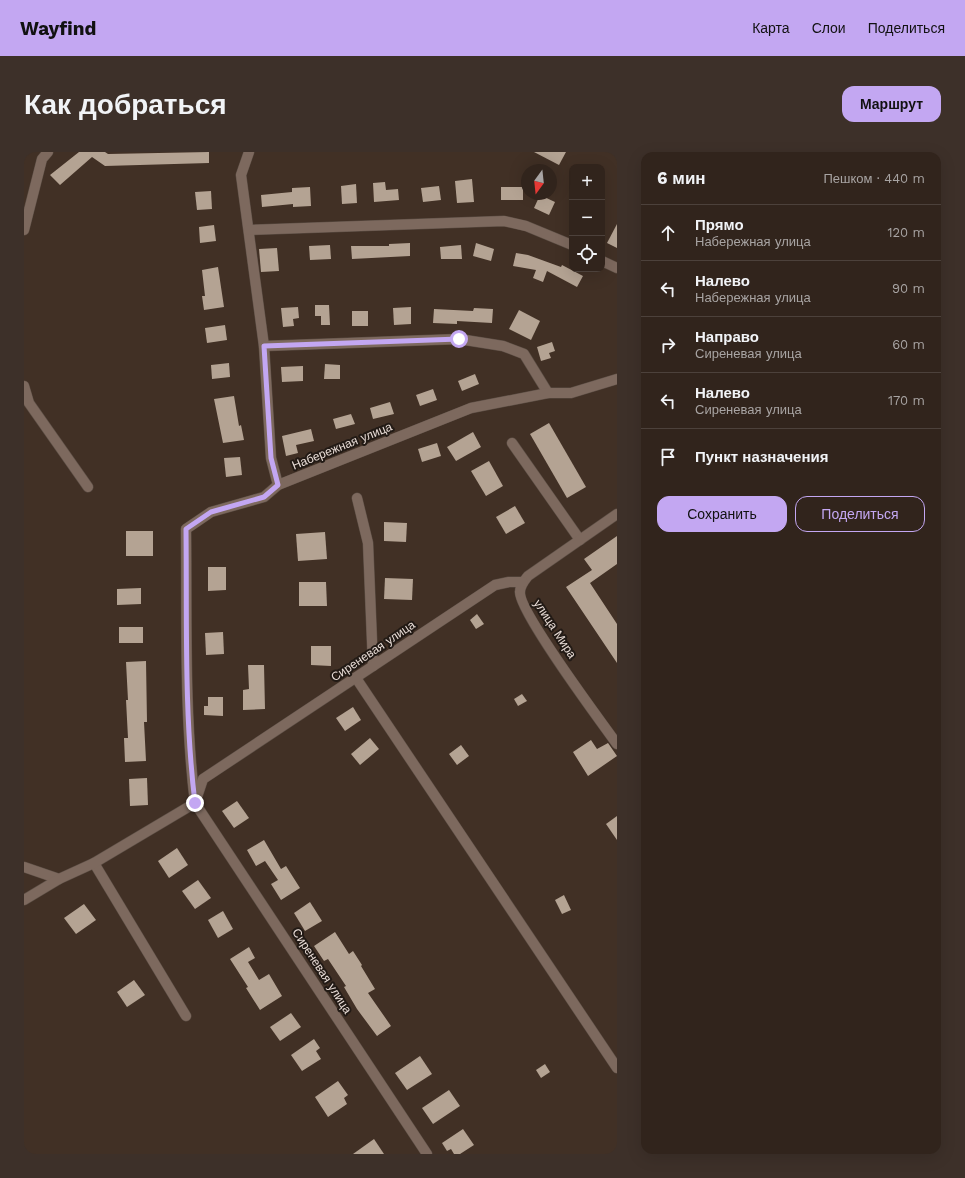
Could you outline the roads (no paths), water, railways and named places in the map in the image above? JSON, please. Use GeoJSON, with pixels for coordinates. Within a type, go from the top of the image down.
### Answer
{"type":"FeatureCollection","features":[{"type":"Feature","properties":{"kind":"street"},"geometry":{"type":"LineString","coordinates":[[24,230],[42,159],[48,152]]}},
{"type":"Feature","properties":{"kind":"street","name":"Набережная улица"},"geometry":{"type":"LineString","coordinates":[[249,152],[241,175],[264,346],[271,458],[278,485],[471,408],[548,393],[571,393],[617,379]]}},
{"type":"Feature","properties":{"kind":"street"},"geometry":{"type":"LineString","coordinates":[[249,230],[504,221],[526,226],[569,245]]}},
{"type":"Feature","properties":{"kind":"street"},"geometry":{"type":"LineString","coordinates":[[605,262],[617,268]]}},
{"type":"Feature","properties":{"kind":"street"},"geometry":{"type":"LineString","coordinates":[[264,346],[459,339],[503,346],[524,354],[548,393]]}},
{"type":"Feature","properties":{"kind":"street"},"geometry":{"type":"LineString","coordinates":[[24,386],[26,402],[88,487]]}},
{"type":"Feature","properties":{"kind":"street"},"geometry":{"type":"LineString","coordinates":[[512,443],[580,540]]}},
{"type":"Feature","properties":{"kind":"street","name":"Сиреневая улица"},"geometry":{"type":"LineString","coordinates":[[278,485],[264,497],[211,512],[186,529],[187,666],[192,775],[195,803],[427,1154]]}},
{"type":"Feature","properties":{"kind":"street"},"geometry":{"type":"LineString","coordinates":[[357,498],[368,543],[373,666]]}},
{"type":"Feature","properties":{"kind":"street"},"geometry":{"type":"LineString","coordinates":[[523,582],[544,563],[617,514]]}},
{"type":"Feature","properties":{"kind":"street","name":"Сиреневая улица"},"geometry":{"type":"LineString","coordinates":[[195,803],[203,779],[496,585],[509,582],[523,582]]}},
{"type":"Feature","properties":{"kind":"street","name":"улица Мира"},"geometry":{"type":"LineString","coordinates":[[523,582],[520,592],[524,607],[543,638],[617,744]]}},
{"type":"Feature","properties":{"kind":"street"},"geometry":{"type":"LineString","coordinates":[[356,678],[617,1068]]}},
{"type":"Feature","properties":{"kind":"street"},"geometry":{"type":"LineString","coordinates":[[24,900],[59,879],[94,863],[195,803]]}},
{"type":"Feature","properties":{"kind":"street"},"geometry":{"type":"LineString","coordinates":[[94,863],[186,1016]]}},
{"type":"Feature","properties":{"kind":"street"},"geometry":{"type":"LineString","coordinates":[[24,867],[59,879]]}}]}
